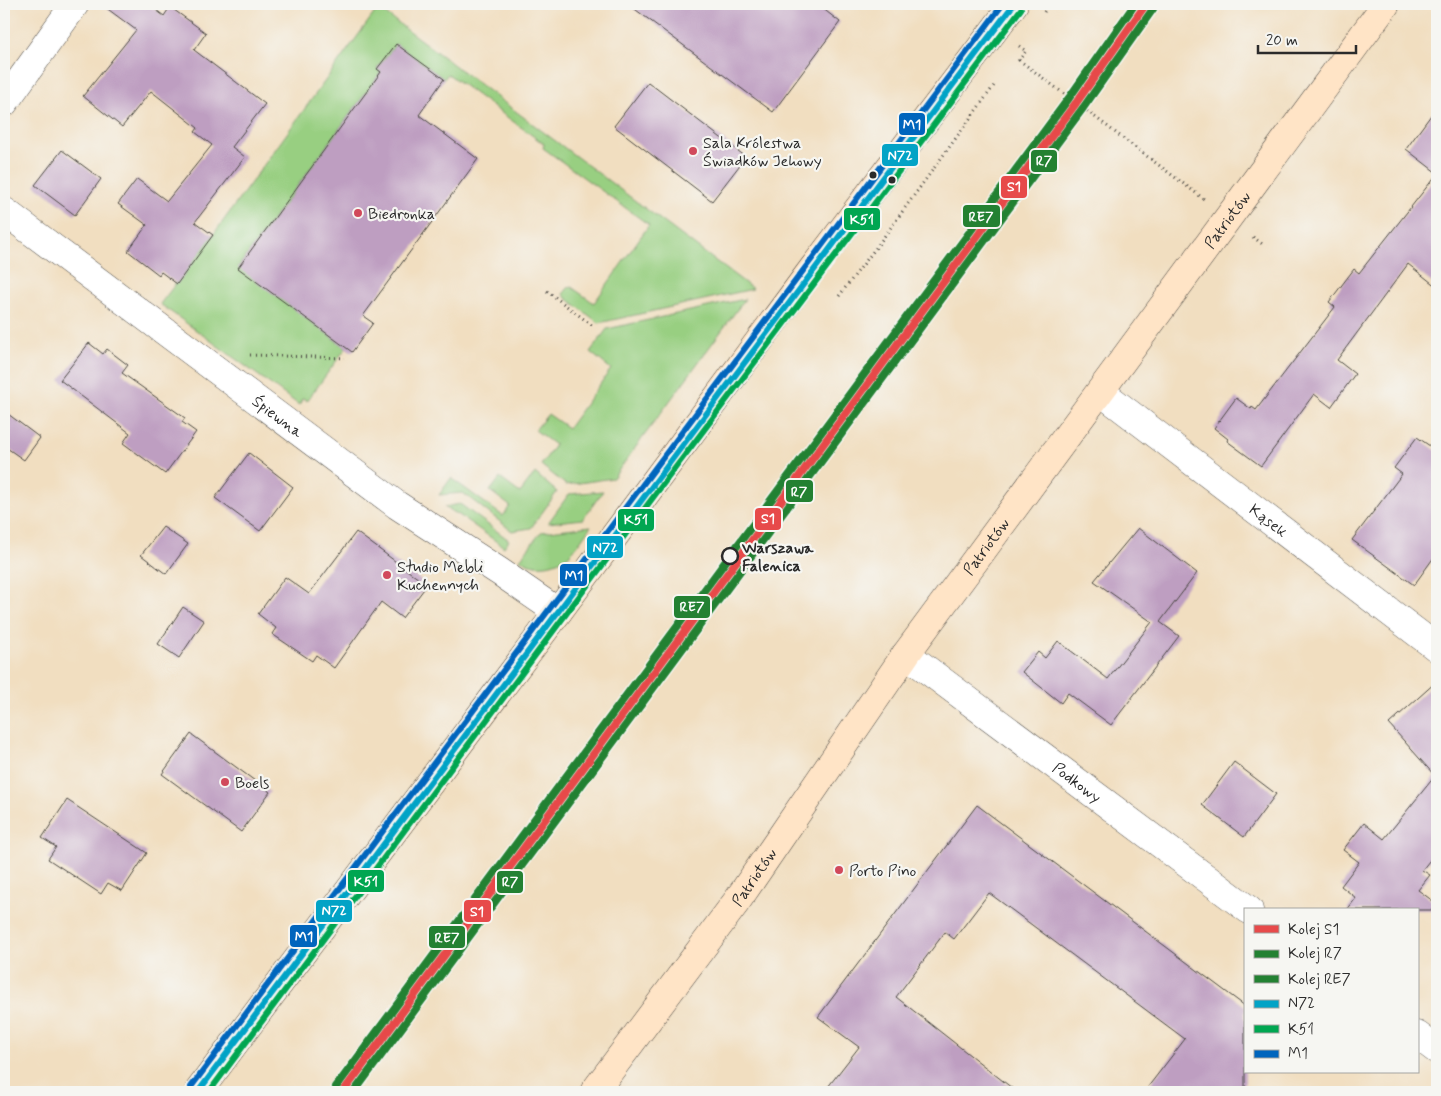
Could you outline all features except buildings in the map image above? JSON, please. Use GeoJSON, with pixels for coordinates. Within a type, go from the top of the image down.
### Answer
{"type":"FeatureCollection","features":[{"type":"Feature","properties":{"kind":"main road"},"geometry":{"type":"LineString","coordinates":[[198,1092],[811,271],[1014,4]]}},
{"type":"Feature","properties":{"kind":"main road","name":"Patriotów"},"geometry":{"type":"LineString","coordinates":[[594,1092],[737,901],[906,654],[1386,4]]}},
{"type":"Feature","properties":{"kind":"street"},"geometry":{"type":"LineString","coordinates":[[4,103],[75,4]]}},
{"type":"Feature","properties":{"kind":"street","name":"Śpiewna"},"geometry":{"type":"LineString","coordinates":[[4,211],[397,505],[558,612]]}},
{"type":"Feature","properties":{"kind":"street","name":"Kąsek"},"geometry":{"type":"LineString","coordinates":[[1100,392],[1436,644]]}},
{"type":"Feature","properties":{"kind":"street","name":"Podkowy"},"geometry":{"type":"LineString","coordinates":[[906,654],[1246,908]]}},
{"type":"Feature","properties":{"kind":"street"},"geometry":{"type":"LineString","coordinates":[[1418,1036],[1437,1050]]}},
{"type":"Feature","properties":{"kind":"path"},"geometry":{"type":"LineString","coordinates":[[1015,52],[1019,46],[1026,51],[1019,60],[1207,202]]}},
{"type":"Feature","properties":{"kind":"path"},"geometry":{"type":"LineString","coordinates":[[839,296],[999,78]]}},
{"type":"Feature","properties":{"kind":"path"},"geometry":{"type":"LineString","coordinates":[[547,291],[593,326]]}},
{"type":"Feature","properties":{"kind":"path"},"geometry":{"type":"LineString","coordinates":[[248,355],[345,358]]}},
{"type":"Feature","properties":{"kind":"green space"},"geometry":{"type":"Polygon","coordinates":[[[378,8],[753,289],[599,323],[563,294],[570,286],[594,303],[649,225],[543,148],[544,144],[448,74],[444,79],[396,44],[377,68],[381,72],[238,267],[346,348],[307,401],[303,398],[299,405],[160,304],[213,235],[378,8]]]}},
{"type":"Feature","properties":{"kind":"green space"},"geometry":{"type":"Polygon","coordinates":[[[745,299],[613,478],[566,485],[541,465],[555,445],[535,430],[548,414],[568,428],[611,369],[590,352],[607,329],[745,299]]]}},
{"type":"Feature","properties":{"kind":"green space"},"geometry":{"type":"Polygon","coordinates":[[[535,473],[557,492],[531,528],[512,531],[463,493],[439,495],[451,478],[503,516],[510,506],[490,491],[500,478],[520,493],[535,473]]]}},
{"type":"Feature","properties":{"kind":"green space"},"geometry":{"type":"Polygon","coordinates":[[[603,491],[583,519],[548,523],[569,494],[603,491]]]}},
{"type":"Feature","properties":{"kind":"green space"},"geometry":{"type":"Polygon","coordinates":[[[460,504],[509,540],[504,547],[459,515],[444,507],[460,504]]]}},
{"type":"Feature","properties":{"kind":"green space"},"geometry":{"type":"Polygon","coordinates":[[[591,526],[572,552],[560,561],[547,565],[533,565],[520,559],[541,532],[591,526]]]}},
{"type":"Feature","properties":{"kind":"rail line","name":"RE7"},"geometry":{"type":"LineString","coordinates":[[336,1087],[1069,98],[1135,4]]}},
{"type":"Feature","properties":{"kind":"rail line","name":"S1"},"geometry":{"type":"LineString","coordinates":[[343,1092],[1076,103],[1146,4]]}},
{"type":"Feature","properties":{"kind":"rail line","name":"R7"},"geometry":{"type":"LineString","coordinates":[[354,1092],[1083,108],[1153,9]]}},
{"type":"Feature","properties":{"kind":"transit line","name":"M1"},"geometry":{"type":"LineString","coordinates":[[191,1087],[1003,4]]}},
{"type":"Feature","properties":{"kind":"transit line","name":"N72"},"geometry":{"type":"LineString","coordinates":[[198,1092],[1014,4]]}},
{"type":"Feature","properties":{"kind":"transit line","name":"K51"},"geometry":{"type":"LineString","coordinates":[[209,1092],[715,414],[1021,9]]}},
{"type":"Feature","properties":{"kind":"place","name":"Sala Królestwa Świadków Jehowy"},"geometry":{"type":"Point","coordinates":[693,151]}},
{"type":"Feature","properties":{"kind":"place","name":"Biedronka"},"geometry":{"type":"Point","coordinates":[358,213]}},
{"type":"Feature","properties":{"kind":"place","name":"Warszawa Falenica"},"geometry":{"type":"Point","coordinates":[730,556]}},
{"type":"Feature","properties":{"kind":"place","name":"Studio Mebli Kuchennych"},"geometry":{"type":"Point","coordinates":[387,575]}},
{"type":"Feature","properties":{"kind":"place","name":"Boels"},"geometry":{"type":"Point","coordinates":[225,782]}},
{"type":"Feature","properties":{"kind":"place","name":"Porto Pino"},"geometry":{"type":"Point","coordinates":[839,870]}}]}
